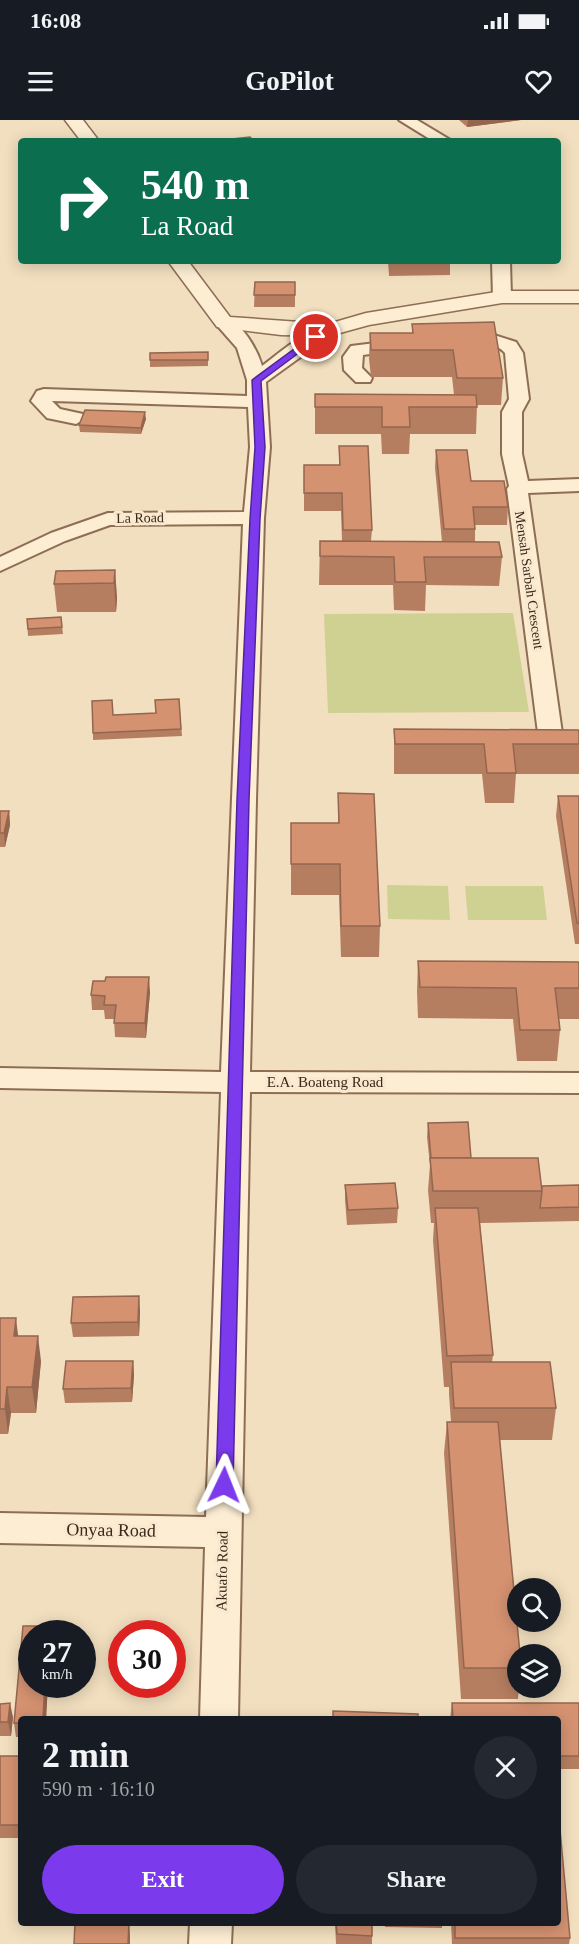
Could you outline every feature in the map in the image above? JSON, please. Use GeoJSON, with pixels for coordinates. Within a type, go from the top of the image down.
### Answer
{"type":"FeatureCollection","features":[{"type":"Feature","properties":{"kind":"street"},"geometry":{"type":"LineString","coordinates":[[74,120],[88,138]]}},
{"type":"Feature","properties":{"kind":"street"},"geometry":{"type":"LineString","coordinates":[[406,120],[439,138]]}},
{"type":"Feature","properties":{"kind":"street"},"geometry":{"type":"LineString","coordinates":[[180,264],[224,323],[281,329],[329,330]]}},
{"type":"Feature","properties":{"kind":"street"},"geometry":{"type":"LineString","coordinates":[[501,264],[502,297]]}},
{"type":"Feature","properties":{"kind":"street"},"geometry":{"type":"LineString","coordinates":[[76,418],[54,414],[41,401],[44,395],[257,391],[303,344],[329,330],[366,319],[502,297],[579,297]]}},
{"type":"Feature","properties":{"kind":"street","name":"Akuafo Road"},"geometry":{"type":"LineString","coordinates":[[219,1716],[243,800],[260,447],[257,391],[245,346],[224,323]]}},
{"type":"Feature","properties":{"kind":"street","name":"Mensah Sarbah Crescent"},"geometry":{"type":"LineString","coordinates":[[363,378],[353,370],[352,357],[357,350],[437,342],[494,340],[510,346],[514,353],[519,399],[512,412],[512,454],[519,487],[549,733]]}},
{"type":"Feature","properties":{"kind":"street"},"geometry":{"type":"LineString","coordinates":[[519,487],[579,485]]}},
{"type":"Feature","properties":{"kind":"street","name":"La Road"},"geometry":{"type":"LineString","coordinates":[[0,565],[58,537],[108,519],[255,519]]}},
{"type":"Feature","properties":{"kind":"street","name":"E.A. Boateng Road"},"geometry":{"type":"LineString","coordinates":[[0,1078],[237,1082],[579,1083]]}},
{"type":"Feature","properties":{"kind":"street","name":"Onyaa Road"},"geometry":{"type":"LineString","coordinates":[[0,1528],[223,1532]]}},
{"type":"Feature","properties":{"kind":"street"},"geometry":{"type":"LineString","coordinates":[[210,1944],[211,1926]]}},
{"type":"Feature","properties":{"kind":"green space"},"geometry":{"type":"Polygon","coordinates":[[[513,613],[529,712],[328,713],[324,614],[513,613]]]}},
{"type":"Feature","properties":{"kind":"green space"},"geometry":{"type":"Polygon","coordinates":[[[387,885],[448,886],[450,920],[388,919],[387,885]]]}},
{"type":"Feature","properties":{"kind":"green space"},"geometry":{"type":"Polygon","coordinates":[[[465,886],[543,886],[547,920],[468,920],[465,886]]]}},
{"type":"Feature","properties":{"kind":"building"},"geometry":{"type":"Polygon","coordinates":[[[255,282],[295,282],[295,295],[254,295],[255,282]]]}},
{"type":"Feature","properties":{"kind":"building"},"geometry":{"type":"Polygon","coordinates":[[[494,322],[503,378],[457,378],[453,350],[371,350],[370,333],[413,333],[412,324],[494,322]]]}},
{"type":"Feature","properties":{"kind":"building"},"geometry":{"type":"Polygon","coordinates":[[[208,352],[208,360],[150,360],[150,353],[208,352]]]}},
{"type":"Feature","properties":{"kind":"building"},"geometry":{"type":"Polygon","coordinates":[[[315,394],[476,395],[477,407],[409,407],[410,427],[382,427],[382,407],[315,407],[315,394]]]}},
{"type":"Feature","properties":{"kind":"building"},"geometry":{"type":"Polygon","coordinates":[[[85,410],[145,412],[141,428],[79,425],[85,410]]]}},
{"type":"Feature","properties":{"kind":"building"},"geometry":{"type":"Polygon","coordinates":[[[339,446],[368,446],[372,530],[343,530],[342,493],[304,493],[304,465],[340,465],[339,446]]]}},
{"type":"Feature","properties":{"kind":"building"},"geometry":{"type":"Polygon","coordinates":[[[436,450],[467,450],[471,481],[504,481],[508,507],[473,507],[475,529],[444,529],[436,450]]]}},
{"type":"Feature","properties":{"kind":"building"},"geometry":{"type":"Polygon","coordinates":[[[320,541],[499,542],[502,557],[424,557],[426,582],[395,582],[394,557],[320,556],[320,541]]]}},
{"type":"Feature","properties":{"kind":"building"},"geometry":{"type":"Polygon","coordinates":[[[115,570],[114,583],[54,584],[56,571],[115,570]]]}},
{"type":"Feature","properties":{"kind":"building"},"geometry":{"type":"Polygon","coordinates":[[[61,617],[62,627],[28,629],[27,619],[61,617]]]}},
{"type":"Feature","properties":{"kind":"building"},"geometry":{"type":"Polygon","coordinates":[[[179,699],[181,729],[93,733],[92,701],[112,700],[113,715],[156,713],[155,700],[179,699]]]}},
{"type":"Feature","properties":{"kind":"building"},"geometry":{"type":"Polygon","coordinates":[[[394,729],[579,730],[579,744],[513,744],[516,773],[487,773],[484,744],[395,744],[394,729]]]}},
{"type":"Feature","properties":{"kind":"building"},"geometry":{"type":"Polygon","coordinates":[[[338,793],[374,794],[380,926],[341,926],[340,864],[291,864],[291,823],[339,823],[338,793]]]}},
{"type":"Feature","properties":{"kind":"building"},"geometry":{"type":"Polygon","coordinates":[[[558,796],[579,796],[579,923],[577,923],[558,796]]]}},
{"type":"Feature","properties":{"kind":"building"},"geometry":{"type":"Polygon","coordinates":[[[0,811],[9,811],[4,833],[0,833],[0,811]]]}},
{"type":"Feature","properties":{"kind":"building"},"geometry":{"type":"Polygon","coordinates":[[[418,961],[579,962],[579,988],[555,988],[560,1030],[520,1030],[516,988],[420,987],[418,961]]]}},
{"type":"Feature","properties":{"kind":"building"},"geometry":{"type":"Polygon","coordinates":[[[106,977],[149,977],[145,1023],[114,1023],[116,1005],[104,1005],[105,996],[91,995],[93,981],[105,981],[106,977]]]}},
{"type":"Feature","properties":{"kind":"building"},"geometry":{"type":"Polygon","coordinates":[[[468,1122],[471,1158],[431,1158],[428,1123],[468,1122]]]}},
{"type":"Feature","properties":{"kind":"building"},"geometry":{"type":"Polygon","coordinates":[[[430,1158],[538,1158],[542,1191],[433,1191],[430,1158]]]}},
{"type":"Feature","properties":{"kind":"building"},"geometry":{"type":"Polygon","coordinates":[[[395,1183],[398,1208],[348,1210],[345,1185],[395,1183]]]}},
{"type":"Feature","properties":{"kind":"building"},"geometry":{"type":"Polygon","coordinates":[[[579,1185],[579,1207],[540,1208],[542,1186],[579,1185]]]}},
{"type":"Feature","properties":{"kind":"building"},"geometry":{"type":"Polygon","coordinates":[[[435,1208],[478,1208],[493,1355],[447,1356],[435,1208]]]}},
{"type":"Feature","properties":{"kind":"building"},"geometry":{"type":"Polygon","coordinates":[[[139,1296],[138,1322],[71,1323],[73,1297],[139,1296]]]}},
{"type":"Feature","properties":{"kind":"building"},"geometry":{"type":"Polygon","coordinates":[[[0,1318],[16,1318],[14,1336],[38,1336],[32,1387],[7,1387],[5,1409],[0,1409],[0,1318]]]}},
{"type":"Feature","properties":{"kind":"building"},"geometry":{"type":"Polygon","coordinates":[[[66,1361],[133,1361],[131,1388],[63,1389],[66,1361]]]}},
{"type":"Feature","properties":{"kind":"building"},"geometry":{"type":"Polygon","coordinates":[[[451,1362],[550,1362],[556,1408],[454,1408],[451,1362]]]}},
{"type":"Feature","properties":{"kind":"building"},"geometry":{"type":"Polygon","coordinates":[[[447,1422],[498,1422],[513,1578],[507,1578],[507,1632],[518,1632],[519,1644],[507,1644],[507,1668],[464,1668],[447,1422]]]}},
{"type":"Feature","properties":{"kind":"building"},"geometry":{"type":"Polygon","coordinates":[[[18,1680],[18,1698],[44,1698],[43,1716],[18,1716],[18,1723],[14,1723],[18,1680]]]}},
{"type":"Feature","properties":{"kind":"building"},"geometry":{"type":"Polygon","coordinates":[[[10,1703],[8,1722],[0,1722],[0,1704],[10,1703]]]}},
{"type":"Feature","properties":{"kind":"building"},"geometry":{"type":"Polygon","coordinates":[[[452,1703],[579,1703],[579,1756],[561,1756],[561,1716],[453,1716],[452,1703]]]}},
{"type":"Feature","properties":{"kind":"building"},"geometry":{"type":"Polygon","coordinates":[[[333,1711],[418,1714],[418,1716],[333,1716],[333,1711]]]}},
{"type":"Feature","properties":{"kind":"building"},"geometry":{"type":"Polygon","coordinates":[[[0,1756],[18,1756],[18,1825],[0,1825],[0,1756]]]}},
{"type":"Feature","properties":{"kind":"building"},"geometry":{"type":"Polygon","coordinates":[[[561,1840],[570,1938],[455,1938],[455,1926],[561,1926],[561,1840]]]}},
{"type":"Feature","properties":{"kind":"building"},"geometry":{"type":"Polygon","coordinates":[[[75,1926],[129,1926],[128,1944],[74,1944],[75,1926]]]}},
{"type":"Feature","properties":{"kind":"building"},"geometry":{"type":"Polygon","coordinates":[[[336,1926],[372,1926],[372,1936],[337,1934],[336,1926]]]}},
{"type":"Feature","properties":{"kind":"route"},"geometry":{"type":"LineString","coordinates":[[224,1485],[237,1082],[243,800],[260,447],[256,380],[303,344],[316,337]]}}]}
